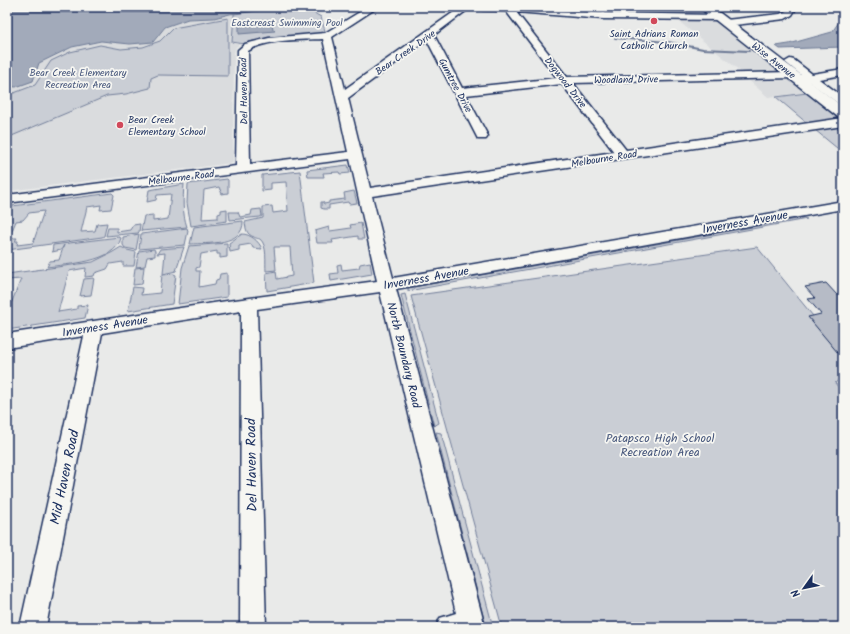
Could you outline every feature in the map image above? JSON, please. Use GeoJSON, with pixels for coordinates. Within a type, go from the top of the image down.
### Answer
{"type":"FeatureCollection","features":[{"type":"Feature","properties":{"kind":"main road","name":"Wise Avenue"},"geometry":{"type":"LineString","coordinates":[[705,7],[722,21],[798,73],[843,114]]}},
{"type":"Feature","properties":{"kind":"street"},"geometry":{"type":"LineString","coordinates":[[327,36],[374,7]]}},
{"type":"Feature","properties":{"kind":"street","name":"Bear Creek Drive"},"geometry":{"type":"LineString","coordinates":[[342,97],[467,7]]}},
{"type":"Feature","properties":{"kind":"street"},"geometry":{"type":"LineString","coordinates":[[483,7],[603,16],[722,21],[782,17],[787,15],[793,7]]}},
{"type":"Feature","properties":{"kind":"street","name":"Dogwood Drive"},"geometry":{"type":"LineString","coordinates":[[509,9],[623,155]]}},
{"type":"Feature","properties":{"kind":"street","name":"Gumtree Drive"},"geometry":{"type":"LineString","coordinates":[[430,35],[482,136]]}},
{"type":"Feature","properties":{"kind":"street","name":"North Boundary Road"},"geometry":{"type":"LineString","coordinates":[[327,36],[387,285],[464,625]]}},
{"type":"Feature","properties":{"kind":"street","name":"Del Haven Road"},"geometry":{"type":"LineString","coordinates":[[243,170],[243,50],[249,45],[263,42],[327,36]]}},
{"type":"Feature","properties":{"kind":"street","name":"Woodland Drive"},"geometry":{"type":"LineString","coordinates":[[459,92],[565,80],[843,72]]}},
{"type":"Feature","properties":{"kind":"street","name":"Wise Avenue"},"geometry":{"type":"LineString","coordinates":[[798,73],[843,102]]}},
{"type":"Feature","properties":{"kind":"street","name":"Melbourne Road"},"geometry":{"type":"LineString","coordinates":[[365,193],[843,122]]}},
{"type":"Feature","properties":{"kind":"street","name":"Melbourne Road"},"geometry":{"type":"LineString","coordinates":[[7,199],[355,155]]}},
{"type":"Feature","properties":{"kind":"street","name":"Inverness Avenue"},"geometry":{"type":"LineString","coordinates":[[7,341],[249,304],[387,285],[843,205]]}},
{"type":"Feature","properties":{"kind":"street","name":"Del Haven Road"},"geometry":{"type":"LineString","coordinates":[[249,304],[253,627]]}},
{"type":"Feature","properties":{"kind":"street","name":"Mid Haven Road"},"geometry":{"type":"LineString","coordinates":[[33,627],[95,327]]}},
{"type":"Feature","properties":{"kind":"shaded area"},"geometry":{"type":"Polygon","coordinates":[[[662,7],[698,7],[707,14],[706,16],[672,16],[662,7]]]}},
{"type":"Feature","properties":{"kind":"shaded area","name":"Bear Creek Elementary School"},"geometry":{"type":"Polygon","coordinates":[[[233,14],[232,42],[242,43],[236,47],[234,53],[233,163],[7,191],[7,86],[16,87],[39,63],[72,47],[101,41],[130,44],[153,42],[165,27],[188,19],[214,18],[233,14]]]}},
{"type":"Feature","properties":{"kind":"shaded area"},"geometry":{"type":"Polygon","coordinates":[[[676,19],[714,20],[779,71],[779,74],[745,75],[676,19]]]}},
{"type":"Feature","properties":{"kind":"shaded area"},"geometry":{"type":"Polygon","coordinates":[[[746,78],[787,78],[807,93],[768,97],[746,78]]]}},
{"type":"Feature","properties":{"kind":"green space","name":"Eastcreast Swimming Pool"},"geometry":{"type":"Polygon","coordinates":[[[287,7],[311,7],[314,13],[321,17],[325,31],[319,35],[253,41],[244,44],[232,42],[234,14],[287,7]]]}},
{"type":"Feature","properties":{"kind":"green space","name":"Bear Creek Elementary Recreation Area"},"geometry":{"type":"Polygon","coordinates":[[[228,18],[228,76],[158,75],[151,78],[150,88],[126,94],[107,96],[7,138],[7,92],[14,93],[35,85],[51,61],[70,52],[100,45],[121,49],[143,47],[160,41],[173,28],[228,18]]]}},
{"type":"Feature","properties":{"kind":"green space"},"geometry":{"type":"Polygon","coordinates":[[[807,93],[835,115],[837,119],[808,124],[776,97],[807,93]]]}},
{"type":"Feature","properties":{"kind":"green space"},"geometry":{"type":"Polygon","coordinates":[[[843,126],[843,153],[815,130],[841,127],[843,126]]]}},
{"type":"Feature","properties":{"kind":"green space"},"geometry":{"type":"Polygon","coordinates":[[[348,165],[350,173],[323,173],[324,177],[308,177],[307,170],[348,165]]]}},
{"type":"Feature","properties":{"kind":"green space"},"geometry":{"type":"Polygon","coordinates":[[[300,171],[314,283],[267,291],[266,273],[276,271],[277,279],[292,276],[290,247],[274,247],[276,270],[266,271],[266,254],[263,242],[248,233],[245,222],[263,218],[263,207],[272,206],[273,213],[288,211],[286,182],[271,183],[271,190],[262,191],[262,175],[300,171]]]}},
{"type":"Feature","properties":{"kind":"green space"},"geometry":{"type":"Polygon","coordinates":[[[227,179],[228,193],[222,194],[219,187],[204,190],[202,219],[218,218],[218,214],[221,213],[221,210],[227,209],[227,221],[191,226],[187,203],[188,184],[227,179]]]}},
{"type":"Feature","properties":{"kind":"green space"},"geometry":{"type":"Polygon","coordinates":[[[184,184],[183,201],[185,222],[187,227],[141,231],[144,216],[153,215],[153,221],[168,219],[171,194],[157,195],[156,200],[147,202],[149,190],[184,184]]]}},
{"type":"Feature","properties":{"kind":"green space"},"geometry":{"type":"Polygon","coordinates":[[[354,191],[357,203],[349,204],[348,202],[329,205],[329,209],[321,208],[321,202],[324,204],[329,203],[329,201],[345,199],[344,193],[354,191]]]}},
{"type":"Feature","properties":{"kind":"green space"},"geometry":{"type":"Polygon","coordinates":[[[112,193],[114,195],[111,209],[100,210],[101,205],[87,207],[81,232],[95,231],[97,224],[107,223],[104,236],[7,250],[11,238],[17,238],[15,241],[18,241],[17,245],[33,243],[44,211],[29,213],[23,220],[16,221],[7,243],[7,218],[12,206],[112,193]]]}},
{"type":"Feature","properties":{"kind":"green space"},"geometry":{"type":"Polygon","coordinates":[[[261,209],[262,216],[260,217],[230,220],[229,212],[238,212],[240,217],[251,215],[252,210],[261,209]]]}},
{"type":"Feature","properties":{"kind":"green space"},"geometry":{"type":"Polygon","coordinates":[[[803,218],[807,219],[408,291],[408,288],[803,218]]]}},
{"type":"Feature","properties":{"kind":"green space"},"geometry":{"type":"Polygon","coordinates":[[[243,221],[242,229],[238,235],[231,239],[215,243],[190,244],[194,227],[243,221]]]}},
{"type":"Feature","properties":{"kind":"green space"},"geometry":{"type":"Polygon","coordinates":[[[361,223],[364,239],[358,239],[358,236],[332,240],[333,243],[317,243],[315,231],[329,227],[330,231],[351,228],[350,225],[361,223]]]}},
{"type":"Feature","properties":{"kind":"green space"},"geometry":{"type":"Polygon","coordinates":[[[140,224],[138,233],[106,236],[108,228],[117,228],[117,232],[130,230],[133,225],[140,224]]]}},
{"type":"Feature","properties":{"kind":"green space"},"geometry":{"type":"Polygon","coordinates":[[[187,228],[188,231],[185,245],[139,249],[141,234],[187,228]]]}},
{"type":"Feature","properties":{"kind":"green space"},"geometry":{"type":"Polygon","coordinates":[[[139,234],[136,250],[125,248],[123,245],[123,237],[139,234]]]}},
{"type":"Feature","properties":{"kind":"green space"},"geometry":{"type":"Polygon","coordinates":[[[242,234],[254,238],[262,249],[253,248],[251,244],[239,246],[239,250],[230,252],[229,243],[242,234]]]}},
{"type":"Feature","properties":{"kind":"green space"},"geometry":{"type":"Polygon","coordinates":[[[121,238],[117,246],[110,253],[89,261],[47,267],[50,261],[59,260],[64,245],[61,250],[52,252],[53,245],[121,238]]]}},
{"type":"Feature","properties":{"kind":"green space"},"geometry":{"type":"Polygon","coordinates":[[[227,243],[227,257],[220,258],[220,254],[217,254],[217,251],[201,254],[199,267],[196,268],[196,271],[200,271],[199,287],[215,284],[216,280],[219,279],[220,274],[227,273],[227,297],[178,304],[182,268],[189,246],[227,243]]]}},
{"type":"Feature","properties":{"kind":"green space"},"geometry":{"type":"Polygon","coordinates":[[[121,247],[136,252],[134,266],[123,266],[123,262],[110,264],[107,269],[95,273],[94,276],[85,277],[86,268],[69,271],[58,312],[77,309],[77,306],[88,305],[85,318],[7,330],[7,314],[21,279],[7,280],[7,274],[93,262],[121,247]]]}},
{"type":"Feature","properties":{"kind":"green space"},"geometry":{"type":"Polygon","coordinates":[[[184,247],[176,271],[163,274],[165,253],[157,254],[160,249],[184,247]]]}},
{"type":"Feature","properties":{"kind":"green space","name":"Patapsco High School Recreation Area"},"geometry":{"type":"Polygon","coordinates":[[[757,247],[843,353],[843,377],[835,383],[843,393],[843,627],[502,627],[411,296],[757,247]]]}},
{"type":"Feature","properties":{"kind":"green space"},"geometry":{"type":"Polygon","coordinates":[[[154,249],[155,256],[147,257],[145,266],[136,267],[139,251],[154,249]]]}},
{"type":"Feature","properties":{"kind":"green space"},"geometry":{"type":"Polygon","coordinates":[[[370,262],[372,274],[331,281],[330,274],[338,273],[337,265],[341,264],[342,270],[359,268],[360,264],[370,262]]]}},
{"type":"Feature","properties":{"kind":"green space"},"geometry":{"type":"Polygon","coordinates":[[[144,267],[142,284],[133,285],[135,268],[144,267]]]}},
{"type":"Feature","properties":{"kind":"green space"},"geometry":{"type":"Polygon","coordinates":[[[162,275],[176,275],[172,304],[128,311],[133,287],[142,288],[141,295],[160,293],[162,275]]]}},
{"type":"Feature","properties":{"kind":"green space"},"geometry":{"type":"Polygon","coordinates":[[[94,278],[91,295],[80,296],[84,279],[94,278]]]}},
{"type":"Feature","properties":{"kind":"green space"},"geometry":{"type":"Polygon","coordinates":[[[405,294],[439,423],[434,426],[401,295],[405,294]]]}},
{"type":"Feature","properties":{"kind":"green space"},"geometry":{"type":"Polygon","coordinates":[[[436,432],[441,433],[493,627],[486,627],[436,432]]]}},
{"type":"Feature","properties":{"kind":"water"},"geometry":{"type":"Polygon","coordinates":[[[7,7],[283,7],[230,14],[214,18],[188,19],[165,27],[153,42],[130,44],[101,41],[72,47],[39,63],[33,81],[16,87],[7,86],[7,7]]]}},
{"type":"Feature","properties":{"kind":"water"},"geometry":{"type":"Polygon","coordinates":[[[843,16],[843,47],[780,49],[776,46],[789,44],[832,32],[843,16]]]}},
{"type":"Feature","properties":{"kind":"water"},"geometry":{"type":"Polygon","coordinates":[[[272,23],[275,31],[239,34],[239,26],[272,23]]]}},
{"type":"Feature","properties":{"kind":"building"},"geometry":{"type":"Polygon","coordinates":[[[826,283],[837,295],[843,294],[843,359],[808,317],[821,314],[808,299],[815,298],[805,287],[826,283]]]}},
{"type":"Feature","properties":{"kind":"waterway"},"geometry":{"type":"LineString","coordinates":[[615,38],[668,42],[703,49],[749,51]]}},
{"type":"Feature","properties":{"kind":"place","name":"Saint Adrians Roman Catholic Church"},"geometry":{"type":"Point","coordinates":[654,21]}},
{"type":"Feature","properties":{"kind":"place","name":"Bear Creek Elementary School"},"geometry":{"type":"Point","coordinates":[120,125]}}]}
